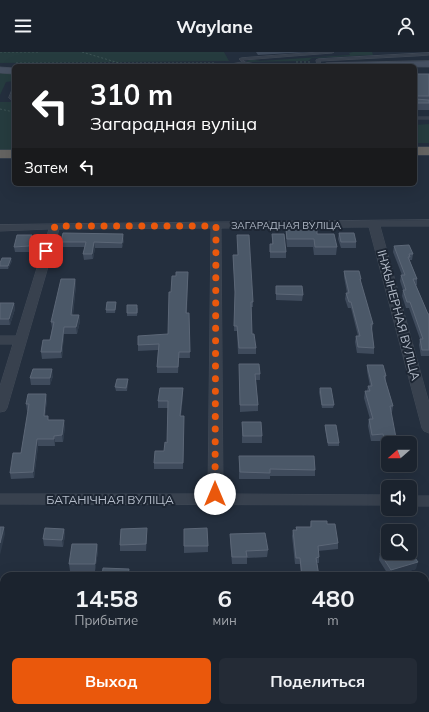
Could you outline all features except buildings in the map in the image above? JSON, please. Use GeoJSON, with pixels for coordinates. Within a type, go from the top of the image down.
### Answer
{"type":"FeatureCollection","features":[{"type":"Feature","properties":{"kind":"highway"},"geometry":{"type":"LineString","coordinates":[[417,151],[429,151]]}},
{"type":"Feature","properties":{"kind":"highway"},"geometry":{"type":"LineString","coordinates":[[0,154],[12,154]]}},
{"type":"Feature","properties":{"kind":"highway"},"geometry":{"type":"LineString","coordinates":[[417,158],[429,158]]}},
{"type":"Feature","properties":{"kind":"highway"},"geometry":{"type":"LineString","coordinates":[[0,162],[12,161]]}},
{"type":"Feature","properties":{"kind":"main road"},"geometry":{"type":"LineString","coordinates":[[417,64],[429,64]]}},
{"type":"Feature","properties":{"kind":"main road"},"geometry":{"type":"LineString","coordinates":[[0,69],[12,67]]}},
{"type":"Feature","properties":{"kind":"main road"},"geometry":{"type":"LineString","coordinates":[[417,68],[429,68]]}},
{"type":"Feature","properties":{"kind":"street","name":"ЗАГАРАДНАЯ ВУЛІЦА"},"geometry":{"type":"LineString","coordinates":[[0,228],[55,226],[374,225],[429,223]]}},
{"type":"Feature","properties":{"kind":"street","name":"ІНЖЫНЕРНАЯ ВУЛІЦА"},"geometry":{"type":"LineString","coordinates":[[374,225],[429,428]]}},
{"type":"Feature","properties":{"kind":"street"},"geometry":{"type":"LineString","coordinates":[[0,408],[52,230],[55,226]]}},
{"type":"Feature","properties":{"kind":"street"},"geometry":{"type":"LineString","coordinates":[[215,500],[216,226]]}},
{"type":"Feature","properties":{"kind":"street"},"geometry":{"type":"LineString","coordinates":[[0,340],[21,340]]}},
{"type":"Feature","properties":{"kind":"street","name":"БАТАНІЧНАЯ ВУЛІЦА"},"geometry":{"type":"LineString","coordinates":[[0,500],[381,500]]}},
{"type":"Feature","properties":{"kind":"street"},"geometry":{"type":"LineString","coordinates":[[417,501],[429,501]]}},
{"type":"Feature","properties":{"kind":"lane"},"geometry":{"type":"LineString","coordinates":[[244,63],[240,57],[332,52]]}},
{"type":"Feature","properties":{"kind":"lane"},"geometry":{"type":"LineString","coordinates":[[377,52],[381,57]]}},
{"type":"Feature","properties":{"kind":"lane"},"geometry":{"type":"LineString","coordinates":[[319,64],[318,60],[381,57],[394,58],[429,54]]}},
{"type":"Feature","properties":{"kind":"lane"},"geometry":{"type":"LineString","coordinates":[[237,64],[251,64]]}},
{"type":"Feature","properties":{"kind":"lane"},"geometry":{"type":"LineString","coordinates":[[417,118],[429,118]]}},
{"type":"Feature","properties":{"kind":"path"},"geometry":{"type":"LineString","coordinates":[[0,52],[40,52]]}},
{"type":"Feature","properties":{"kind":"path"},"geometry":{"type":"LineString","coordinates":[[82,52],[122,64],[167,63]]}},
{"type":"Feature","properties":{"kind":"path"},"geometry":{"type":"LineString","coordinates":[[0,109],[12,112]]}},
{"type":"Feature","properties":{"kind":"green space"},"geometry":{"type":"Polygon","coordinates":[[[0,52],[224,52],[229,61],[0,63],[0,52]]]}},
{"type":"Feature","properties":{"kind":"green space"},"geometry":{"type":"Polygon","coordinates":[[[372,52],[373,55],[312,58],[308,61],[246,62],[251,59],[260,61],[350,55],[349,53],[372,52]]]}},
{"type":"Feature","properties":{"kind":"green space"},"geometry":{"type":"Polygon","coordinates":[[[0,72],[12,73],[12,81],[6,82],[0,95],[0,72]]]}},
{"type":"Feature","properties":{"kind":"green space"},"geometry":{"type":"Polygon","coordinates":[[[0,102],[12,102],[12,150],[0,150],[0,102]]]}},
{"type":"Feature","properties":{"kind":"green space"},"geometry":{"type":"Polygon","coordinates":[[[429,124],[429,143],[417,143],[417,125],[429,124]]]}},
{"type":"Feature","properties":{"kind":"route"},"geometry":{"type":"LineString","coordinates":[[46,251],[52,230],[55,226],[216,226],[215,494]]}}]}
